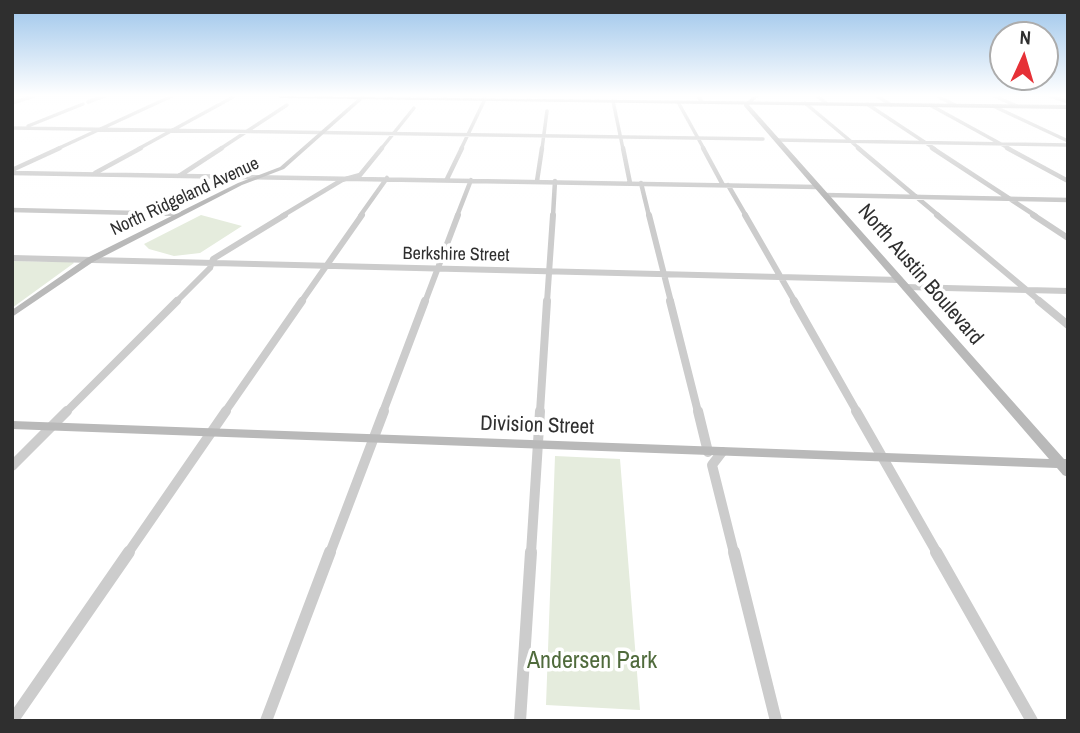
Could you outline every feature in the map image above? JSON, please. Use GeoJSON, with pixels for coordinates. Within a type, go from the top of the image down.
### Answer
{"type":"FeatureCollection","features":[{"type":"Feature","properties":{"kind":"street"},"geometry":{"type":"LineString","coordinates":[[12,172],[100,130]]}},
{"type":"Feature","properties":{"kind":"street"},"geometry":{"type":"LineString","coordinates":[[115,130],[763,140],[697,138]]}},
{"type":"Feature","properties":{"kind":"street"},"geometry":{"type":"LineString","coordinates":[[179,176],[247,130]]}},
{"type":"Feature","properties":{"kind":"street","name":"North Ridgeland Avenue"},"geometry":{"type":"LineString","coordinates":[[12,314],[90,260],[255,177],[282,168],[324,130]]}},
{"type":"Feature","properties":{"kind":"street"},"geometry":{"type":"LineString","coordinates":[[12,466],[212,263],[213,258],[342,180],[360,175],[397,130]]}},
{"type":"Feature","properties":{"kind":"street"},"geometry":{"type":"LineString","coordinates":[[447,179],[470,130]]}},
{"type":"Feature","properties":{"kind":"street"},"geometry":{"type":"LineString","coordinates":[[537,181],[544,130]]}},
{"type":"Feature","properties":{"kind":"street"},"geometry":{"type":"LineString","coordinates":[[619,130],[630,183]]}},
{"type":"Feature","properties":{"kind":"street"},"geometry":{"type":"LineString","coordinates":[[693,130],[884,457],[1032,721]]}},
{"type":"Feature","properties":{"kind":"street","name":"North Austin Boulevard"},"geometry":{"type":"LineString","coordinates":[[770,130],[1065,467]]}},
{"type":"Feature","properties":{"kind":"street"},"geometry":{"type":"LineString","coordinates":[[837,130],[1068,324]]}},
{"type":"Feature","properties":{"kind":"street"},"geometry":{"type":"LineString","coordinates":[[905,130],[1068,238]]}},
{"type":"Feature","properties":{"kind":"street"},"geometry":{"type":"LineString","coordinates":[[974,130],[1068,181]]}},
{"type":"Feature","properties":{"kind":"street"},"geometry":{"type":"LineString","coordinates":[[1042,130],[1068,143]]}},
{"type":"Feature","properties":{"kind":"street"},"geometry":{"type":"LineString","coordinates":[[92,174],[172,131]]}},
{"type":"Feature","properties":{"kind":"street"},"geometry":{"type":"LineString","coordinates":[[777,140],[1068,143]]}},
{"type":"Feature","properties":{"kind":"street"},"geometry":{"type":"LineString","coordinates":[[12,172],[817,187]]}},
{"type":"Feature","properties":{"kind":"street"},"geometry":{"type":"LineString","coordinates":[[12,721],[387,178]]}},
{"type":"Feature","properties":{"kind":"street"},"geometry":{"type":"LineString","coordinates":[[266,721],[471,180]]}},
{"type":"Feature","properties":{"kind":"street"},"geometry":{"type":"LineString","coordinates":[[520,721],[555,181]]}},
{"type":"Feature","properties":{"kind":"street"},"geometry":{"type":"LineString","coordinates":[[641,183],[776,721]]}},
{"type":"Feature","properties":{"kind":"street"},"geometry":{"type":"LineString","coordinates":[[825,195],[1068,200]]}},
{"type":"Feature","properties":{"kind":"street"},"geometry":{"type":"LineString","coordinates":[[12,210],[180,214]]}},
{"type":"Feature","properties":{"kind":"street","name":"Berkshire Street"},"geometry":{"type":"LineString","coordinates":[[12,258],[781,278],[1068,291]]}},
{"type":"Feature","properties":{"kind":"street","name":"Division Street"},"geometry":{"type":"LineString","coordinates":[[12,425],[539,445],[710,458],[722,452],[1065,467]]}},
{"type":"Feature","properties":{"kind":"green space"},"geometry":{"type":"Polygon","coordinates":[[[201,215],[242,226],[200,253],[174,256],[149,249],[144,244],[201,215]]]}},
{"type":"Feature","properties":{"kind":"green space"},"geometry":{"type":"Polygon","coordinates":[[[12,261],[73,262],[74,263],[12,308],[12,261]]]}},
{"type":"Feature","properties":{"kind":"green space","name":"Andersen Park"},"geometry":{"type":"Polygon","coordinates":[[[555,456],[620,459],[640,710],[546,705],[555,456]]]}}]}
